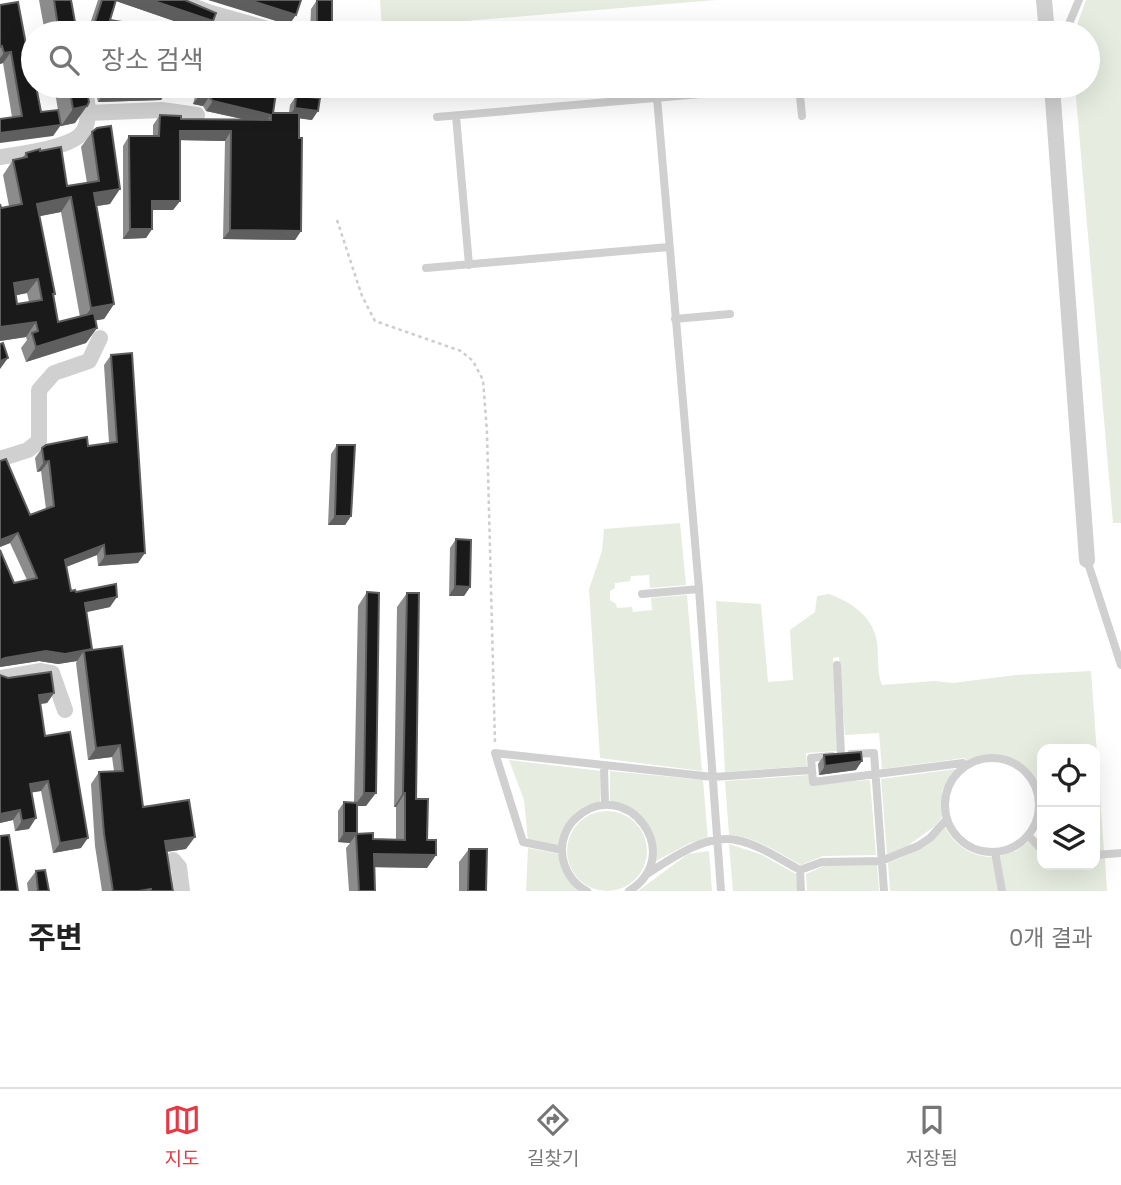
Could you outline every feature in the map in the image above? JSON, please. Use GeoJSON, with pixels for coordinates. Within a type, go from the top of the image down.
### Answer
{"type":"FeatureCollection","features":[{"type":"Feature","properties":{"kind":"street"},"geometry":{"type":"LineString","coordinates":[[176,0],[239,21]]}},
{"type":"Feature","properties":{"kind":"street"},"geometry":{"type":"LineString","coordinates":[[1044,0],[1046,21]]}},
{"type":"Feature","properties":{"kind":"street"},"geometry":{"type":"LineString","coordinates":[[0,157],[72,142],[84,132],[87,113],[85,98]]}},
{"type":"Feature","properties":{"kind":"street"},"geometry":{"type":"LineString","coordinates":[[1053,98],[1087,561]]}},
{"type":"Feature","properties":{"kind":"street"},"geometry":{"type":"LineString","coordinates":[[87,113],[162,110],[197,115]]}},
{"type":"Feature","properties":{"kind":"street"},"geometry":{"type":"LineString","coordinates":[[0,459],[28,450],[39,441],[39,390],[54,373],[89,361],[100,338]]}},
{"type":"Feature","properties":{"kind":"street"},"geometry":{"type":"LineString","coordinates":[[0,678],[41,671],[52,673],[65,710]]}},
{"type":"Feature","properties":{"kind":"street"},"geometry":{"type":"LineString","coordinates":[[173,860],[179,867],[183,891]]}},
{"type":"Feature","properties":{"kind":"lane"},"geometry":{"type":"LineString","coordinates":[[1070,21],[1079,0]]}},
{"type":"Feature","properties":{"kind":"lane"},"geometry":{"type":"LineString","coordinates":[[437,117],[636,98]]}},
{"type":"Feature","properties":{"kind":"lane"},"geometry":{"type":"LineString","coordinates":[[656,98],[699,589],[721,891]]}},
{"type":"Feature","properties":{"kind":"lane"},"geometry":{"type":"LineString","coordinates":[[800,98],[802,116]]}},
{"type":"Feature","properties":{"kind":"lane"},"geometry":{"type":"LineString","coordinates":[[456,116],[469,265]]}},
{"type":"Feature","properties":{"kind":"lane"},"geometry":{"type":"LineString","coordinates":[[425,268],[669,247]]}},
{"type":"Feature","properties":{"kind":"lane"},"geometry":{"type":"LineString","coordinates":[[675,319],[730,314]]}},
{"type":"Feature","properties":{"kind":"lane"},"geometry":{"type":"LineString","coordinates":[[1087,561],[1121,666]]}},
{"type":"Feature","properties":{"kind":"lane"},"geometry":{"type":"LineString","coordinates":[[642,594],[699,589]]}},
{"type":"Feature","properties":{"kind":"lane"},"geometry":{"type":"LineString","coordinates":[[837,665],[841,755]]}},
{"type":"Feature","properties":{"kind":"lane"},"geometry":{"type":"LineString","coordinates":[[562,850],[523,842],[495,753],[713,777],[812,770]]}},
{"type":"Feature","properties":{"kind":"lane"},"geometry":{"type":"LineString","coordinates":[[884,891],[881,861],[875,775],[874,753],[811,758],[813,782],[875,775],[964,763],[966,766]]}},
{"type":"Feature","properties":{"kind":"lane"},"geometry":{"type":"LineString","coordinates":[[985,758],[1002,759],[1017,765],[1026,772],[1035,786],[1039,808],[1037,819],[1029,836],[1015,847],[983,852],[968,846],[954,834],[947,819],[944,803],[954,777],[966,766],[985,758]]}},
{"type":"Feature","properties":{"kind":"lane"},"geometry":{"type":"LineString","coordinates":[[604,765],[605,805]]}},
{"type":"Feature","properties":{"kind":"lane"},"geometry":{"type":"LineString","coordinates":[[587,891],[570,877],[564,866],[562,850],[565,834],[573,821],[586,810],[605,805],[617,806],[637,816],[647,828],[653,843],[647,874]]}},
{"type":"Feature","properties":{"kind":"lane"},"geometry":{"type":"LineString","coordinates":[[629,891],[647,874],[691,848],[717,840],[737,840],[763,850],[800,870],[822,862],[881,861],[918,846],[930,838],[947,819]]}},
{"type":"Feature","properties":{"kind":"lane"},"geometry":{"type":"LineString","coordinates":[[1029,836],[1037,845]]}},
{"type":"Feature","properties":{"kind":"lane"},"geometry":{"type":"LineString","coordinates":[[995,852],[1002,891]]}},
{"type":"Feature","properties":{"kind":"lane"},"geometry":{"type":"LineString","coordinates":[[1100,855],[1121,853]]}},
{"type":"Feature","properties":{"kind":"lane"},"geometry":{"type":"LineString","coordinates":[[800,870],[802,891]]}},
{"type":"Feature","properties":{"kind":"path"},"geometry":{"type":"LineString","coordinates":[[337,220],[362,296],[375,321],[461,351],[473,361],[483,380],[488,432],[495,753]]}},
{"type":"Feature","properties":{"kind":"shaded area"},"geometry":{"type":"Polygon","coordinates":[[[380,0],[716,0],[466,21],[382,21],[380,0]]]}},
{"type":"Feature","properties":{"kind":"shaded area"},"geometry":{"type":"Polygon","coordinates":[[[1086,0],[1121,0],[1121,523],[1113,523],[1076,98],[1100,98],[1100,21],[1078,21],[1086,0]]]}},
{"type":"Feature","properties":{"kind":"shaded area"},"geometry":{"type":"Polygon","coordinates":[[[680,523],[686,585],[650,588],[649,575],[631,576],[630,581],[615,583],[615,588],[610,591],[610,600],[617,608],[632,607],[633,612],[652,610],[651,598],[687,595],[702,771],[600,758],[589,589],[602,551],[604,529],[680,523]]]}},
{"type":"Feature","properties":{"kind":"shaded area"},"geometry":{"type":"Polygon","coordinates":[[[829,594],[845,601],[866,617],[875,633],[882,685],[934,681],[953,683],[1016,675],[1091,671],[1096,744],[1037,744],[1037,784],[1024,767],[1004,756],[980,756],[967,760],[964,758],[882,769],[879,733],[845,735],[839,657],[833,658],[837,751],[806,753],[807,766],[725,772],[716,601],[761,604],[768,682],[793,680],[790,630],[815,612],[817,596],[829,594]]]}},
{"type":"Feature","properties":{"kind":"shaded area"},"geometry":{"type":"Polygon","coordinates":[[[509,760],[601,771],[600,802],[584,808],[567,822],[559,846],[528,840],[524,800],[509,760]]]}},
{"type":"Feature","properties":{"kind":"shaded area"},"geometry":{"type":"Polygon","coordinates":[[[956,769],[942,791],[942,817],[935,826],[906,847],[887,854],[881,779],[956,769]]]}},
{"type":"Feature","properties":{"kind":"shaded area"},"geometry":{"type":"Polygon","coordinates":[[[610,771],[703,780],[708,840],[690,843],[656,861],[653,836],[646,821],[634,810],[610,802],[610,771]]]}},
{"type":"Feature","properties":{"kind":"shaded area"},"geometry":{"type":"Polygon","coordinates":[[[810,775],[811,784],[870,780],[876,855],[823,856],[801,865],[757,842],[729,835],[725,781],[810,775]]]}},
{"type":"Feature","properties":{"kind":"shaded area"},"geometry":{"type":"Polygon","coordinates":[[[1100,796],[1104,851],[1100,851],[1100,796]]]}},
{"type":"Feature","properties":{"kind":"shaded area"},"geometry":{"type":"Polygon","coordinates":[[[607,811],[622,814],[635,823],[644,836],[647,851],[644,866],[635,879],[622,888],[607,891],[592,888],[579,879],[570,866],[567,851],[570,836],[579,823],[592,814],[607,811]]]}},
{"type":"Feature","properties":{"kind":"shaded area"},"geometry":{"type":"Polygon","coordinates":[[[945,827],[965,849],[978,855],[993,857],[1000,891],[890,891],[888,863],[919,849],[945,827]]]}},
{"type":"Feature","properties":{"kind":"shaded area"},"geometry":{"type":"Polygon","coordinates":[[[1029,841],[1037,848],[1037,870],[1100,870],[1100,858],[1105,858],[1107,891],[1005,891],[999,856],[1016,851],[1029,841]]]}},
{"type":"Feature","properties":{"kind":"shaded area"},"geometry":{"type":"Polygon","coordinates":[[[729,844],[760,854],[796,874],[798,891],[733,891],[729,844]]]}},
{"type":"Feature","properties":{"kind":"shaded area"},"geometry":{"type":"Polygon","coordinates":[[[528,848],[559,854],[566,874],[579,891],[526,891],[528,848]]]}},
{"type":"Feature","properties":{"kind":"shaded area"},"geometry":{"type":"Polygon","coordinates":[[[709,851],[712,891],[638,891],[688,854],[709,851]]]}},
{"type":"Feature","properties":{"kind":"shaded area"},"geometry":{"type":"Polygon","coordinates":[[[877,864],[879,891],[807,891],[806,874],[826,865],[877,864]]]}},
{"type":"Feature","properties":{"kind":"building"},"geometry":{"type":"Polygon","coordinates":[[[54,0],[71,0],[75,21],[57,21],[54,0]]]}},
{"type":"Feature","properties":{"kind":"building"},"geometry":{"type":"Polygon","coordinates":[[[102,0],[116,0],[110,20],[116,21],[95,21],[102,0]]]}},
{"type":"Feature","properties":{"kind":"building"},"geometry":{"type":"Polygon","coordinates":[[[151,0],[185,0],[216,13],[213,21],[151,0]]]}},
{"type":"Feature","properties":{"kind":"building"},"geometry":{"type":"Polygon","coordinates":[[[249,0],[301,0],[296,15],[249,0]]]}},
{"type":"Feature","properties":{"kind":"building"},"geometry":{"type":"Polygon","coordinates":[[[317,0],[332,0],[332,21],[317,21],[317,0]]]}},
{"type":"Feature","properties":{"kind":"building"},"geometry":{"type":"Polygon","coordinates":[[[18,2],[22,21],[21,98],[38,98],[41,112],[58,110],[61,125],[0,133],[0,119],[22,116],[11,52],[4,53],[2,46],[0,47],[0,5],[18,2]]]}},
{"type":"Feature","properties":{"kind":"building"},"geometry":{"type":"Polygon","coordinates":[[[71,98],[88,98],[87,106],[73,109],[71,98]]]}},
{"type":"Feature","properties":{"kind":"building"},"geometry":{"type":"Polygon","coordinates":[[[210,98],[275,98],[273,113],[299,113],[299,138],[302,138],[301,231],[230,230],[231,131],[180,131],[180,201],[152,201],[152,229],[130,229],[129,136],[159,136],[160,115],[181,116],[181,119],[271,120],[271,115],[210,98]]]}},
{"type":"Feature","properties":{"kind":"building"},"geometry":{"type":"Polygon","coordinates":[[[296,98],[320,98],[318,111],[295,108],[296,98]]]}},
{"type":"Feature","properties":{"kind":"building"},"geometry":{"type":"Polygon","coordinates":[[[111,126],[120,189],[94,193],[114,304],[91,308],[71,197],[37,204],[58,322],[94,313],[97,328],[36,347],[32,333],[38,331],[36,322],[0,327],[0,204],[1,208],[22,204],[13,160],[27,157],[26,153],[40,149],[61,147],[67,186],[99,181],[92,132],[97,128],[111,126]],[[38,279],[14,283],[17,304],[42,300],[38,279]]]}},
{"type":"Feature","properties":{"kind":"building"},"geometry":{"type":"Polygon","coordinates":[[[3,343],[8,358],[0,361],[0,344],[3,343]]]}},
{"type":"Feature","properties":{"kind":"building"},"geometry":{"type":"Polygon","coordinates":[[[132,353],[145,553],[105,556],[104,545],[65,560],[71,591],[116,584],[117,597],[85,603],[92,649],[65,654],[46,651],[0,660],[0,550],[14,583],[37,578],[18,533],[0,540],[0,461],[6,459],[30,515],[54,506],[49,461],[44,462],[42,448],[87,437],[88,446],[117,442],[111,355],[132,353]]]}},
{"type":"Feature","properties":{"kind":"building"},"geometry":{"type":"Polygon","coordinates":[[[337,445],[355,445],[351,516],[335,516],[337,445]]]}},
{"type":"Feature","properties":{"kind":"building"},"geometry":{"type":"Polygon","coordinates":[[[456,539],[471,540],[470,587],[455,586],[456,539]]]}},
{"type":"Feature","properties":{"kind":"building"},"geometry":{"type":"Polygon","coordinates":[[[367,592],[379,593],[376,793],[364,793],[367,592]]]}},
{"type":"Feature","properties":{"kind":"building"},"geometry":{"type":"Polygon","coordinates":[[[407,593],[419,593],[416,799],[428,799],[427,840],[436,840],[436,855],[374,854],[375,891],[359,891],[356,834],[373,833],[373,839],[405,840],[403,793],[407,593]]]}},
{"type":"Feature","properties":{"kind":"building"},"geometry":{"type":"Polygon","coordinates":[[[122,646],[143,807],[189,800],[195,837],[165,841],[173,891],[113,891],[104,834],[99,772],[123,771],[120,745],[96,748],[84,651],[122,646]]]}},
{"type":"Feature","properties":{"kind":"building"},"geometry":{"type":"Polygon","coordinates":[[[51,672],[54,693],[39,695],[45,736],[70,732],[88,838],[60,843],[48,781],[30,784],[36,818],[22,821],[20,810],[0,814],[0,675],[8,678],[51,672]]]}},
{"type":"Feature","properties":{"kind":"building"},"geometry":{"type":"Polygon","coordinates":[[[861,752],[862,761],[825,766],[824,755],[861,752]]]}},
{"type":"Feature","properties":{"kind":"building"},"geometry":{"type":"Polygon","coordinates":[[[344,802],[357,803],[357,833],[344,833],[344,802]]]}},
{"type":"Feature","properties":{"kind":"building"},"geometry":{"type":"Polygon","coordinates":[[[9,835],[18,891],[0,891],[0,836],[9,835]]]}},
{"type":"Feature","properties":{"kind":"building"},"geometry":{"type":"Polygon","coordinates":[[[469,849],[487,849],[486,891],[468,891],[469,849]]]}},
{"type":"Feature","properties":{"kind":"building"},"geometry":{"type":"Polygon","coordinates":[[[45,870],[49,891],[38,891],[36,871],[45,870]]]}}]}
